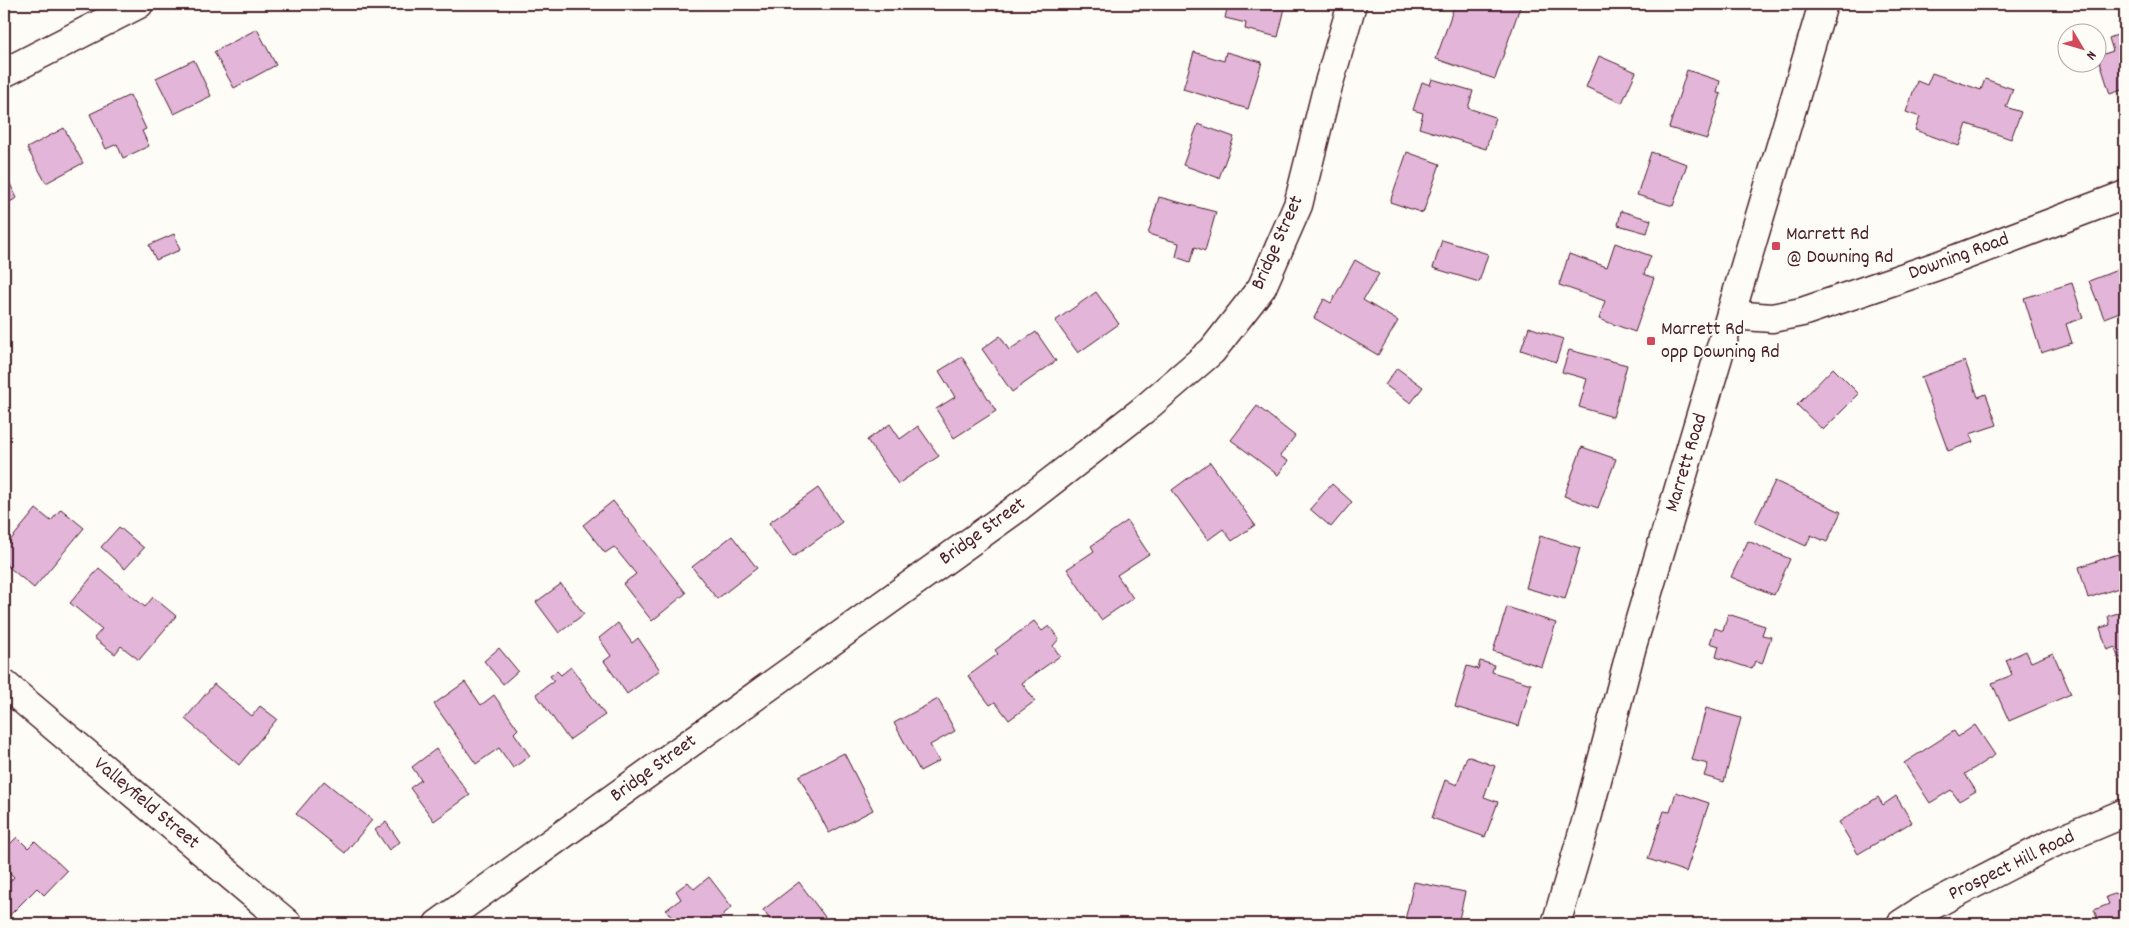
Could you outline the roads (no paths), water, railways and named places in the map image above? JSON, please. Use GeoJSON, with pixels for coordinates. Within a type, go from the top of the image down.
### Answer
{"type":"FeatureCollection","features":[{"type":"Feature","properties":{"kind":"street"},"geometry":{"type":"LineString","coordinates":[[4,73],[139,4]]}},
{"type":"Feature","properties":{"kind":"street","name":"Bridge Street"},"geometry":{"type":"LineString","coordinates":[[438,924],[1012,512],[1142,411],[1212,351],[1262,287],[1298,206],[1326,93],[1352,4]]}},
{"type":"Feature","properties":{"kind":"street","name":"Marrett Road"},"geometry":{"type":"LineString","coordinates":[[1556,924],[1632,646],[1823,4]]}},
{"type":"Feature","properties":{"kind":"street","name":"Downing Road"},"geometry":{"type":"LineString","coordinates":[[1731,315],[1772,318],[1802,312],[1937,266],[2125,195]]}},
{"type":"Feature","properties":{"kind":"street","name":"Valleyfield Street"},"geometry":{"type":"LineString","coordinates":[[4,684],[288,924]]}},
{"type":"Feature","properties":{"kind":"street","name":"Prospect Hill Road"},"geometry":{"type":"LineString","coordinates":[[1901,924],[2051,844],[2125,813]]}},
{"type":"Feature","properties":{"kind":"place","name":"Marrett Rd @ Downing Rd"},"geometry":{"type":"Point","coordinates":[1776,246]}},
{"type":"Feature","properties":{"kind":"place","name":"Marrett Rd opp Downing Rd"},"geometry":{"type":"Point","coordinates":[1651,341]}}]}
